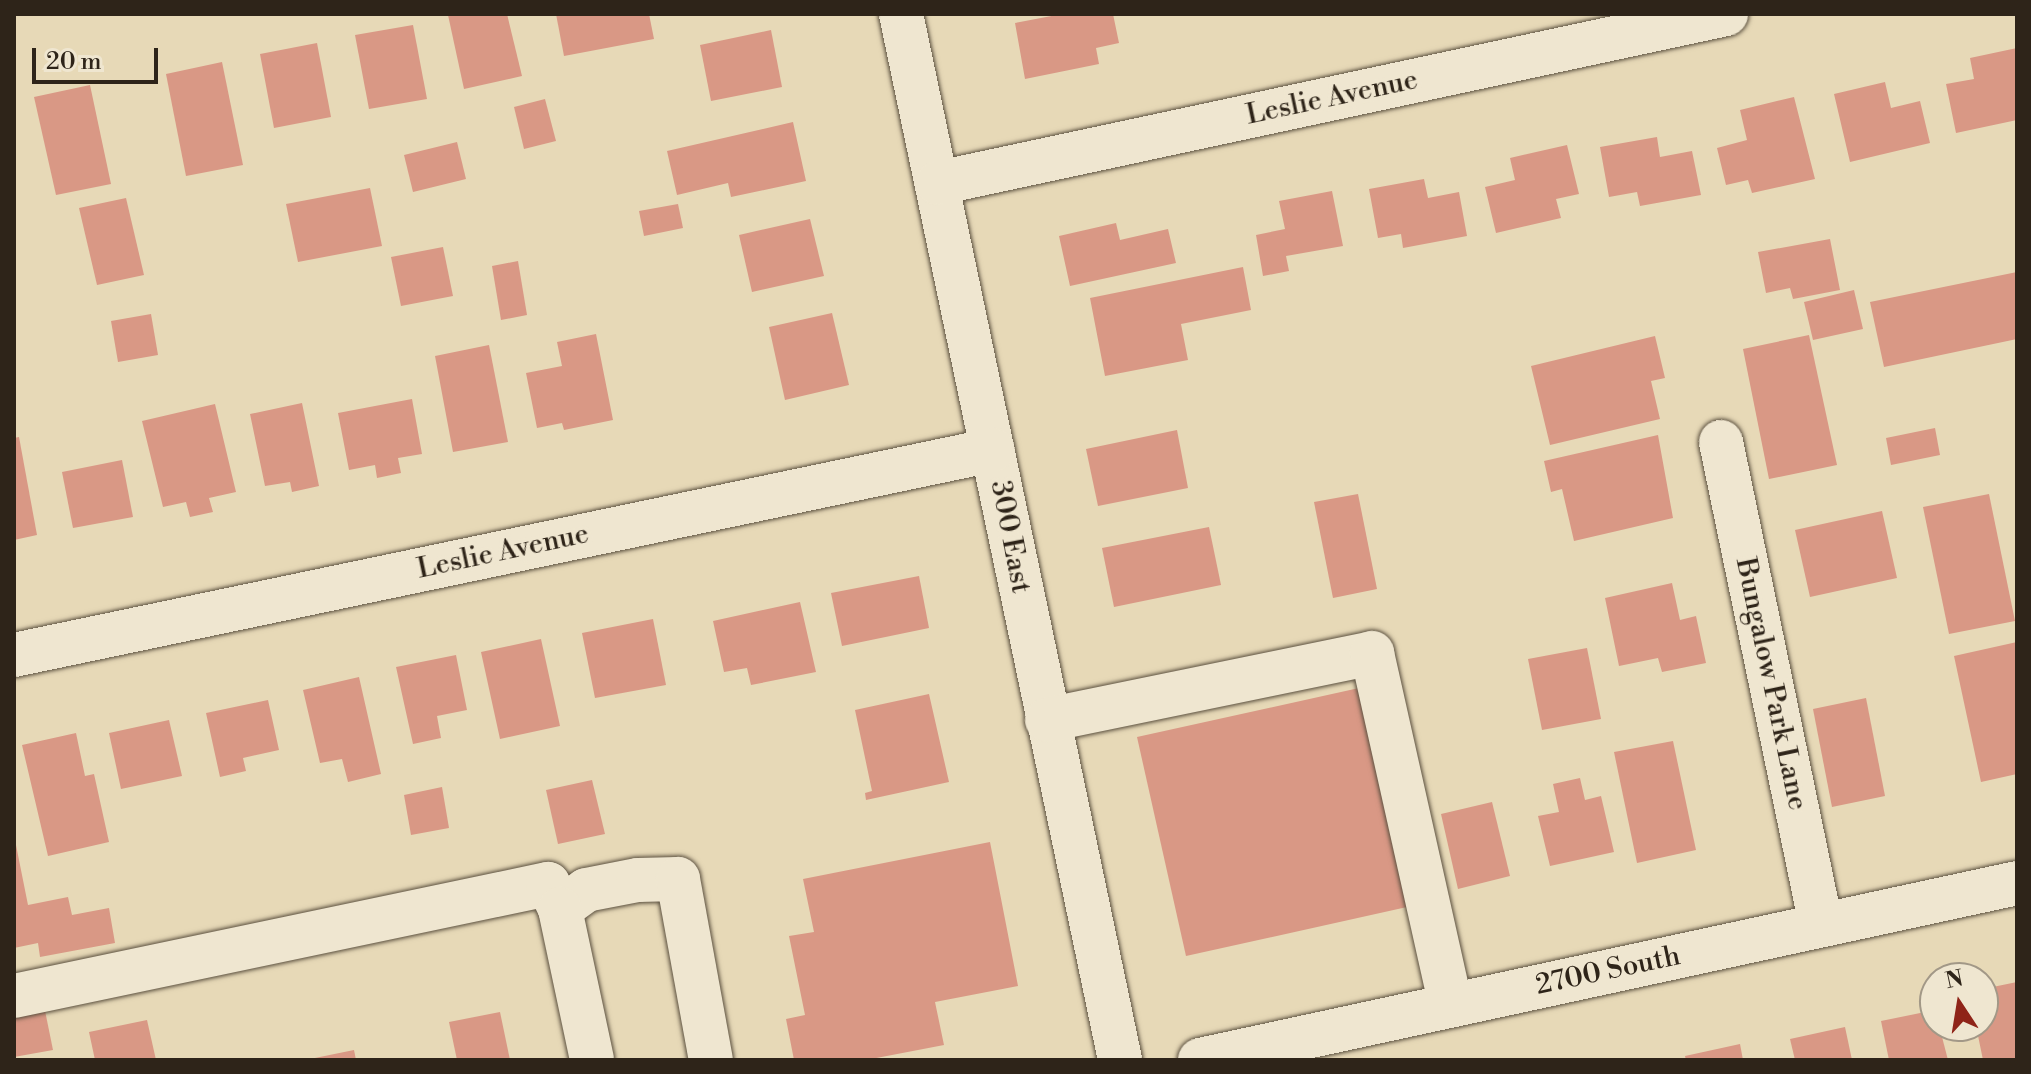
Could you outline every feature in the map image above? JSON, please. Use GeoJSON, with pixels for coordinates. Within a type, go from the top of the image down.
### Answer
{"type":"FeatureCollection","features":[{"type":"Feature","properties":{"kind":"street","name":"300 East"},"geometry":{"type":"LineString","coordinates":[[901,14],[1120,1060]]}},
{"type":"Feature","properties":{"kind":"street","name":"Leslie Avenue"},"geometry":{"type":"LineString","coordinates":[[938,183],[1726,14]]}},
{"type":"Feature","properties":{"kind":"street","name":"Bungalow Park Lane"},"geometry":{"type":"LineString","coordinates":[[1721,442],[1821,925]]}},
{"type":"Feature","properties":{"kind":"street","name":"Leslie Avenue"},"geometry":{"type":"LineString","coordinates":[[14,655],[993,450]]}},
{"type":"Feature","properties":{"kind":"street"},"geometry":{"type":"LineString","coordinates":[[1047,720],[1372,653],[1451,1005]]}},
{"type":"Feature","properties":{"kind":"street"},"geometry":{"type":"LineString","coordinates":[[560,909],[586,890],[638,880],[678,879],[711,1060]]}},
{"type":"Feature","properties":{"kind":"street","name":"2700 South"},"geometry":{"type":"LineString","coordinates":[[1200,1060],[2017,883]]}},
{"type":"Feature","properties":{"kind":"street"},"geometry":{"type":"LineString","coordinates":[[14,996],[548,884],[560,909],[592,1060]]}},
{"type":"Feature","properties":{"kind":"building"},"geometry":{"type":"Polygon","coordinates":[[[507,14],[522,76],[464,89],[448,15],[507,14]]]}},
{"type":"Feature","properties":{"kind":"building"},"geometry":{"type":"Polygon","coordinates":[[[556,14],[649,14],[654,39],[564,56],[556,14]]]}},
{"type":"Feature","properties":{"kind":"building"},"geometry":{"type":"Polygon","coordinates":[[[1062,14],[1113,14],[1119,43],[1096,48],[1099,64],[1025,79],[1015,23],[1062,14]]]}},
{"type":"Feature","properties":{"kind":"building"},"geometry":{"type":"Polygon","coordinates":[[[413,25],[427,99],[369,109],[355,35],[413,25]]]}},
{"type":"Feature","properties":{"kind":"building"},"geometry":{"type":"Polygon","coordinates":[[[771,30],[782,87],[711,101],[700,45],[771,30]]]}},
{"type":"Feature","properties":{"kind":"building"},"geometry":{"type":"Polygon","coordinates":[[[317,43],[331,117],[274,128],[260,54],[317,43]]]}},
{"type":"Feature","properties":{"kind":"building"},"geometry":{"type":"Polygon","coordinates":[[[2017,48],[2017,120],[1956,133],[1946,84],[1974,79],[1970,58],[2017,48]]]}},
{"type":"Feature","properties":{"kind":"building"},"geometry":{"type":"Polygon","coordinates":[[[222,62],[243,165],[186,176],[166,74],[222,62]]]}},
{"type":"Feature","properties":{"kind":"building"},"geometry":{"type":"Polygon","coordinates":[[[1885,82],[1891,108],[1920,101],[1930,143],[1850,162],[1834,94],[1885,82]]]}},
{"type":"Feature","properties":{"kind":"building"},"geometry":{"type":"Polygon","coordinates":[[[90,85],[111,184],[56,195],[34,97],[90,85]]]}},
{"type":"Feature","properties":{"kind":"building"},"geometry":{"type":"Polygon","coordinates":[[[1794,97],[1815,179],[1752,193],[1748,180],[1726,185],[1717,148],[1747,140],[1740,110],[1794,97]]]}},
{"type":"Feature","properties":{"kind":"building"},"geometry":{"type":"Polygon","coordinates":[[[545,99],[556,141],[524,149],[514,107],[545,99]]]}},
{"type":"Feature","properties":{"kind":"building"},"geometry":{"type":"Polygon","coordinates":[[[793,122],[806,181],[731,197],[728,183],[677,195],[667,151],[793,122]]]}},
{"type":"Feature","properties":{"kind":"building"},"geometry":{"type":"Polygon","coordinates":[[[1657,137],[1660,157],[1692,151],[1701,195],[1640,206],[1637,192],[1609,197],[1600,147],[1657,137]]]}},
{"type":"Feature","properties":{"kind":"building"},"geometry":{"type":"Polygon","coordinates":[[[457,142],[466,179],[413,192],[404,155],[457,142]]]}},
{"type":"Feature","properties":{"kind":"building"},"geometry":{"type":"Polygon","coordinates":[[[1567,145],[1579,194],[1556,199],[1561,218],[1496,233],[1485,187],[1515,180],[1510,158],[1567,145]]]}},
{"type":"Feature","properties":{"kind":"building"},"geometry":{"type":"Polygon","coordinates":[[[1424,179],[1428,198],[1459,192],[1467,236],[1403,248],[1401,234],[1378,238],[1369,189],[1424,179]]]}},
{"type":"Feature","properties":{"kind":"building"},"geometry":{"type":"Polygon","coordinates":[[[370,188],[382,246],[298,262],[286,204],[370,188]]]}},
{"type":"Feature","properties":{"kind":"building"},"geometry":{"type":"Polygon","coordinates":[[[1332,191],[1343,246],[1286,256],[1289,271],[1263,276],[1256,235],[1285,229],[1279,201],[1332,191]]]}},
{"type":"Feature","properties":{"kind":"building"},"geometry":{"type":"Polygon","coordinates":[[[126,198],[144,275],[97,285],[79,208],[126,198]]]}},
{"type":"Feature","properties":{"kind":"building"},"geometry":{"type":"Polygon","coordinates":[[[678,204],[683,228],[644,236],[639,211],[678,204]]]}},
{"type":"Feature","properties":{"kind":"building"},"geometry":{"type":"Polygon","coordinates":[[[810,219],[824,276],[752,292],[739,235],[810,219]]]}},
{"type":"Feature","properties":{"kind":"building"},"geometry":{"type":"Polygon","coordinates":[[[1116,223],[1120,240],[1168,229],[1176,263],[1070,286],[1059,236],[1116,223]]]}},
{"type":"Feature","properties":{"kind":"building"},"geometry":{"type":"Polygon","coordinates":[[[1830,239],[1840,290],[1793,299],[1790,288],[1766,293],[1758,252],[1830,239]]]}},
{"type":"Feature","properties":{"kind":"building"},"geometry":{"type":"Polygon","coordinates":[[[443,247],[453,296],[401,306],[391,257],[443,247]]]}},
{"type":"Feature","properties":{"kind":"building"},"geometry":{"type":"Polygon","coordinates":[[[518,261],[527,315],[501,320],[492,266],[518,261]]]}},
{"type":"Feature","properties":{"kind":"building"},"geometry":{"type":"Polygon","coordinates":[[[1243,267],[1251,310],[1181,324],[1188,360],[1105,376],[1090,298],[1243,267]]]}},
{"type":"Feature","properties":{"kind":"building"},"geometry":{"type":"Polygon","coordinates":[[[2017,272],[2017,339],[1884,367],[1870,302],[2017,272]]]}},
{"type":"Feature","properties":{"kind":"building"},"geometry":{"type":"Polygon","coordinates":[[[1854,290],[1863,329],[1813,340],[1804,302],[1854,290]]]}},
{"type":"Feature","properties":{"kind":"building"},"geometry":{"type":"Polygon","coordinates":[[[832,313],[849,385],[785,400],[769,327],[832,313]]]}},
{"type":"Feature","properties":{"kind":"building"},"geometry":{"type":"Polygon","coordinates":[[[151,314],[158,355],[118,362],[111,321],[151,314]]]}},
{"type":"Feature","properties":{"kind":"building"},"geometry":{"type":"Polygon","coordinates":[[[596,334],[613,420],[564,430],[562,423],[537,428],[526,373],[562,366],[557,342],[596,334]]]}},
{"type":"Feature","properties":{"kind":"building"},"geometry":{"type":"Polygon","coordinates":[[[1809,335],[1837,465],[1769,479],[1743,349],[1809,335]]]}},
{"type":"Feature","properties":{"kind":"building"},"geometry":{"type":"Polygon","coordinates":[[[1655,336],[1665,378],[1651,381],[1660,419],[1550,445],[1531,366],[1655,336]]]}},
{"type":"Feature","properties":{"kind":"building"},"geometry":{"type":"Polygon","coordinates":[[[489,345],[508,442],[453,452],[435,356],[489,345]]]}},
{"type":"Feature","properties":{"kind":"building"},"geometry":{"type":"Polygon","coordinates":[[[412,399],[422,454],[398,458],[401,473],[377,478],[375,465],[349,470],[338,413],[412,399]]]}},
{"type":"Feature","properties":{"kind":"building"},"geometry":{"type":"Polygon","coordinates":[[[302,403],[319,486],[292,492],[290,482],[265,486],[250,414],[302,403]]]}},
{"type":"Feature","properties":{"kind":"building"},"geometry":{"type":"Polygon","coordinates":[[[215,404],[236,492],[209,498],[213,512],[190,517],[186,502],[163,507],[142,421],[215,404]]]}},
{"type":"Feature","properties":{"kind":"building"},"geometry":{"type":"Polygon","coordinates":[[[1935,428],[1940,455],[1891,465],[1886,438],[1935,428]]]}},
{"type":"Feature","properties":{"kind":"building"},"geometry":{"type":"Polygon","coordinates":[[[1177,430],[1188,488],[1098,506],[1086,449],[1177,430]]]}},
{"type":"Feature","properties":{"kind":"building"},"geometry":{"type":"Polygon","coordinates":[[[1658,435],[1673,518],[1574,541],[1562,489],[1551,492],[1544,461],[1658,435]]]}},
{"type":"Feature","properties":{"kind":"building"},"geometry":{"type":"Polygon","coordinates":[[[19,437],[37,535],[14,540],[14,438],[19,437]]]}},
{"type":"Feature","properties":{"kind":"building"},"geometry":{"type":"Polygon","coordinates":[[[122,460],[133,517],[73,528],[62,472],[122,460]]]}},
{"type":"Feature","properties":{"kind":"building"},"geometry":{"type":"Polygon","coordinates":[[[1358,494],[1377,589],[1333,598],[1314,502],[1358,494]]]}},
{"type":"Feature","properties":{"kind":"building"},"geometry":{"type":"Polygon","coordinates":[[[1989,494],[2015,621],[1949,634],[1923,507],[1989,494]]]}},
{"type":"Feature","properties":{"kind":"building"},"geometry":{"type":"Polygon","coordinates":[[[1882,511],[1897,578],[1810,597],[1795,530],[1882,511]]]}},
{"type":"Feature","properties":{"kind":"building"},"geometry":{"type":"Polygon","coordinates":[[[1209,527],[1221,585],[1114,607],[1102,548],[1209,527]]]}},
{"type":"Feature","properties":{"kind":"building"},"geometry":{"type":"Polygon","coordinates":[[[919,576],[929,628],[842,646],[831,593],[919,576]]]}},
{"type":"Feature","properties":{"kind":"building"},"geometry":{"type":"Polygon","coordinates":[[[1672,583],[1680,620],[1696,616],[1706,663],[1662,672],[1658,658],[1619,666],[1605,598],[1672,583]]]}},
{"type":"Feature","properties":{"kind":"building"},"geometry":{"type":"Polygon","coordinates":[[[800,602],[816,672],[751,685],[747,668],[724,672],[713,621],[800,602]]]}},
{"type":"Feature","properties":{"kind":"building"},"geometry":{"type":"Polygon","coordinates":[[[653,619],[666,685],[595,698],[582,633],[653,619]]]}},
{"type":"Feature","properties":{"kind":"building"},"geometry":{"type":"Polygon","coordinates":[[[541,639],[560,726],[500,739],[481,652],[541,639]]]}},
{"type":"Feature","properties":{"kind":"building"},"geometry":{"type":"Polygon","coordinates":[[[2017,642],[2017,774],[1981,782],[1954,656],[2017,642]]]}},
{"type":"Feature","properties":{"kind":"building"},"geometry":{"type":"Polygon","coordinates":[[[1587,648],[1601,719],[1542,730],[1528,659],[1587,648]]]}},
{"type":"Feature","properties":{"kind":"building"},"geometry":{"type":"Polygon","coordinates":[[[456,655],[467,710],[437,716],[441,738],[413,744],[396,667],[456,655]]]}},
{"type":"Feature","properties":{"kind":"building"},"geometry":{"type":"Polygon","coordinates":[[[359,677],[381,774],[348,782],[342,759],[320,763],[303,690],[359,677]]]}},
{"type":"Feature","properties":{"kind":"building"},"geometry":{"type":"Polygon","coordinates":[[[1359,688],[1407,907],[1186,956],[1137,737],[1359,688]]]}},
{"type":"Feature","properties":{"kind":"building"},"geometry":{"type":"Polygon","coordinates":[[[929,694],[949,782],[866,800],[865,793],[872,791],[855,710],[929,694]]]}},
{"type":"Feature","properties":{"kind":"building"},"geometry":{"type":"Polygon","coordinates":[[[1866,698],[1885,796],[1832,807],[1813,709],[1866,698]]]}},
{"type":"Feature","properties":{"kind":"building"},"geometry":{"type":"Polygon","coordinates":[[[268,700],[279,750],[243,758],[246,771],[220,777],[206,713],[268,700]]]}},
{"type":"Feature","properties":{"kind":"building"},"geometry":{"type":"Polygon","coordinates":[[[169,720],[182,776],[121,789],[109,733],[169,720]]]}},
{"type":"Feature","properties":{"kind":"building"},"geometry":{"type":"Polygon","coordinates":[[[76,733],[85,776],[94,774],[109,842],[48,856],[22,745],[76,733]]]}},
{"type":"Feature","properties":{"kind":"building"},"geometry":{"type":"Polygon","coordinates":[[[1673,741],[1696,850],[1637,863],[1614,752],[1673,741]]]}},
{"type":"Feature","properties":{"kind":"building"},"geometry":{"type":"Polygon","coordinates":[[[1580,778],[1585,800],[1601,796],[1614,852],[1550,866],[1538,816],[1559,812],[1553,784],[1580,778]]]}},
{"type":"Feature","properties":{"kind":"building"},"geometry":{"type":"Polygon","coordinates":[[[592,780],[605,834],[558,844],[546,790],[592,780]]]}},
{"type":"Feature","properties":{"kind":"building"},"geometry":{"type":"Polygon","coordinates":[[[442,787],[449,828],[411,835],[404,795],[442,787]]]}},
{"type":"Feature","properties":{"kind":"building"},"geometry":{"type":"Polygon","coordinates":[[[1492,802],[1510,876],[1458,889],[1441,814],[1492,802]]]}},
{"type":"Feature","properties":{"kind":"building"},"geometry":{"type":"Polygon","coordinates":[[[14,835],[28,905],[68,897],[72,915],[109,908],[115,943],[40,957],[38,943],[14,948],[14,835]]]}},
{"type":"Feature","properties":{"kind":"building"},"geometry":{"type":"Polygon","coordinates":[[[990,842],[1018,986],[935,1002],[944,1045],[866,1060],[794,1060],[786,1019],[805,1015],[789,936],[814,932],[803,879],[990,842]]]}},
{"type":"Feature","properties":{"kind":"building"},"geometry":{"type":"Polygon","coordinates":[[[2017,982],[2017,1060],[1983,1060],[1979,1042],[1999,1042],[1999,986],[2017,982]]]}},
{"type":"Feature","properties":{"kind":"building"},"geometry":{"type":"Polygon","coordinates":[[[41,991],[53,1050],[14,1057],[14,996],[41,991]]]}},
{"type":"Feature","properties":{"kind":"building"},"geometry":{"type":"Polygon","coordinates":[[[500,1012],[510,1060],[457,1060],[449,1022],[500,1012]]]}},
{"type":"Feature","properties":{"kind":"building"},"geometry":{"type":"Polygon","coordinates":[[[1919,1013],[1919,1042],[1943,1042],[1948,1060],[1889,1060],[1881,1021],[1919,1013]]]}},
{"type":"Feature","properties":{"kind":"building"},"geometry":{"type":"Polygon","coordinates":[[[147,1020],[156,1060],[95,1060],[89,1032],[147,1020]]]}},
{"type":"Feature","properties":{"kind":"building"},"geometry":{"type":"Polygon","coordinates":[[[1845,1027],[1852,1060],[1795,1060],[1790,1039],[1845,1027]]]}},
{"type":"Feature","properties":{"kind":"building"},"geometry":{"type":"Polygon","coordinates":[[[1740,1044],[1743,1060],[1686,1060],[1685,1056],[1740,1044]]]}},
{"type":"Feature","properties":{"kind":"building"},"geometry":{"type":"Polygon","coordinates":[[[354,1050],[356,1060],[310,1060],[310,1059],[354,1050]]]}}]}
